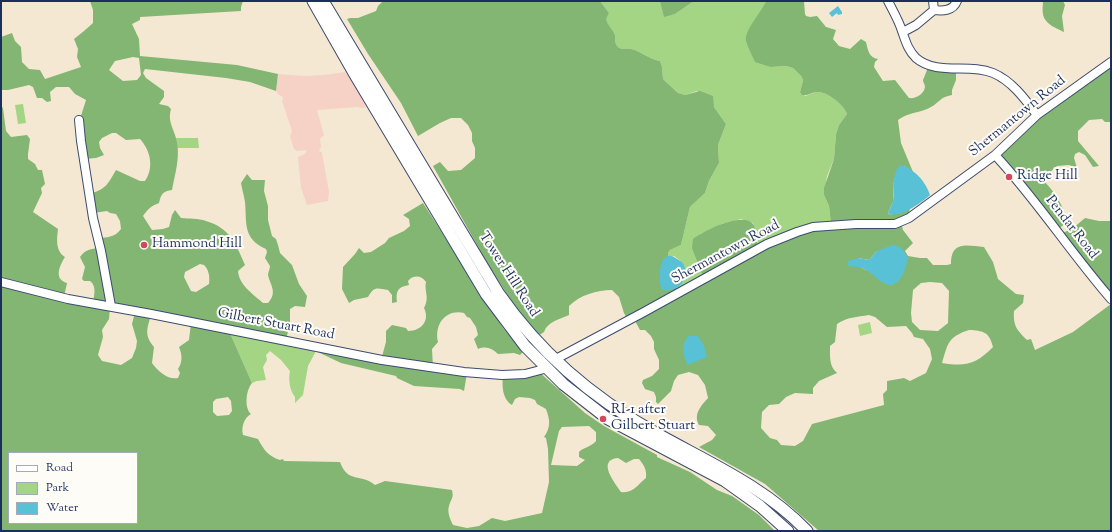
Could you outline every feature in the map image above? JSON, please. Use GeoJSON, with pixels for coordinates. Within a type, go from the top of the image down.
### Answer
{"type":"FeatureCollection","features":[{"type":"Feature","properties":{"kind":"highway","name":"Tower Hill Road"},"geometry":{"type":"LineString","coordinates":[[313,1],[354,73],[486,294],[525,346],[620,412],[756,488],[787,512],[807,531]]}},
{"type":"Feature","properties":{"kind":"highway"},"geometry":{"type":"LineString","coordinates":[[319,1],[392,123],[398,126]]}},
{"type":"Feature","properties":{"kind":"highway","name":"Tower Hill Road"},"geometry":{"type":"LineString","coordinates":[[324,1],[499,294],[568,388],[608,419],[725,482],[760,506],[788,531]]}},
{"type":"Feature","properties":{"kind":"street"},"geometry":{"type":"LineString","coordinates":[[888,1],[903,32],[908,47],[917,58],[930,65],[945,68],[968,68],[994,73],[1009,83],[1037,115]]}},
{"type":"Feature","properties":{"kind":"street"},"geometry":{"type":"LineString","coordinates":[[903,32],[916,25],[934,5],[948,9],[955,5],[957,1]]}},
{"type":"Feature","properties":{"kind":"street","name":"Shermantown Road"},"geometry":{"type":"LineString","coordinates":[[550,364],[767,244],[813,227],[856,224],[895,224],[908,218],[995,155],[1037,115],[1111,62]]}},
{"type":"Feature","properties":{"kind":"street"},"geometry":{"type":"LineString","coordinates":[[79,120],[93,218],[102,251],[111,306]]}},
{"type":"Feature","properties":{"kind":"street","name":"Pendar Road"},"geometry":{"type":"LineString","coordinates":[[995,155],[1037,205],[1111,299]]}},
{"type":"Feature","properties":{"kind":"street","name":"Gilbert Stuart Road"},"geometry":{"type":"LineString","coordinates":[[1,282],[68,299],[111,306],[382,360],[440,369],[514,375],[525,374],[550,364]]}},
{"type":"Feature","properties":{"kind":"shaded area"},"geometry":{"type":"Polygon","coordinates":[[[345,72],[353,80],[366,107],[317,110],[324,135],[320,139],[321,147],[319,151],[322,153],[329,192],[328,201],[307,205],[301,188],[298,157],[305,154],[307,150],[297,151],[294,149],[290,136],[292,131],[282,101],[283,97],[276,91],[278,74],[306,76],[345,72]]]}},
{"type":"Feature","properties":{"kind":"green space"},"geometry":{"type":"Polygon","coordinates":[[[90,1],[243,1],[241,11],[140,17],[140,20],[132,24],[139,39],[140,56],[237,65],[278,74],[276,91],[250,82],[226,78],[145,69],[143,73],[146,78],[164,91],[164,97],[159,104],[168,106],[171,109],[170,118],[178,149],[177,166],[172,190],[166,191],[161,197],[159,203],[146,211],[143,216],[152,230],[169,227],[175,210],[181,218],[203,220],[221,228],[227,232],[235,244],[245,265],[238,271],[241,281],[247,289],[263,303],[268,303],[273,292],[268,275],[270,266],[265,258],[267,252],[266,249],[258,245],[249,235],[241,183],[247,174],[252,180],[265,180],[264,191],[268,206],[268,220],[272,236],[276,239],[280,253],[292,265],[299,284],[307,296],[305,307],[295,306],[290,309],[290,323],[286,340],[229,331],[252,383],[248,390],[247,399],[247,408],[251,414],[244,423],[242,429],[243,435],[258,439],[272,457],[280,460],[283,459],[284,461],[340,462],[343,469],[351,476],[365,479],[375,485],[385,481],[452,490],[453,493],[448,511],[450,518],[453,525],[467,528],[479,526],[492,518],[505,521],[542,513],[549,482],[548,449],[546,438],[544,437],[549,427],[546,409],[530,398],[519,397],[515,399],[512,405],[506,399],[503,392],[503,376],[538,371],[585,413],[604,426],[657,455],[657,457],[690,472],[717,490],[732,496],[759,515],[775,531],[1,531],[1,106],[3,108],[6,131],[11,137],[27,135],[30,139],[28,159],[35,164],[38,170],[42,170],[45,184],[41,188],[42,193],[33,212],[58,229],[58,248],[65,257],[59,272],[60,278],[67,283],[64,297],[93,303],[94,285],[90,281],[84,281],[82,279],[85,267],[80,257],[88,250],[100,248],[102,238],[113,236],[121,229],[120,221],[116,214],[107,211],[93,213],[91,193],[104,188],[116,170],[140,181],[145,181],[150,171],[150,160],[147,149],[140,139],[126,140],[116,133],[112,133],[102,138],[99,142],[100,148],[104,155],[96,158],[85,159],[80,119],[86,100],[75,94],[69,87],[56,87],[50,92],[51,101],[47,102],[42,98],[37,98],[33,87],[29,85],[8,90],[1,90],[1,37],[12,33],[15,41],[21,47],[22,62],[29,69],[40,70],[45,79],[81,67],[77,57],[78,49],[74,39],[93,23],[93,10],[90,1]],[[133,57],[115,61],[109,70],[123,81],[137,80],[141,75],[139,58],[133,57]],[[200,264],[185,272],[184,277],[191,291],[196,292],[209,284],[209,274],[204,265],[200,264]],[[110,307],[109,319],[102,330],[103,337],[98,355],[102,361],[121,365],[132,358],[136,348],[137,341],[132,324],[135,312],[110,307]],[[151,315],[147,332],[154,347],[152,363],[160,372],[170,378],[178,378],[180,373],[178,369],[182,358],[179,347],[189,340],[191,323],[151,315]],[[228,397],[216,399],[213,402],[213,412],[217,416],[229,415],[232,411],[231,401],[228,397]],[[589,426],[562,427],[559,431],[551,465],[577,466],[585,460],[579,457],[579,452],[596,441],[596,432],[589,426]],[[618,458],[608,463],[609,472],[621,492],[629,492],[646,478],[645,468],[639,459],[634,459],[626,463],[618,458]]]}},
{"type":"Feature","properties":{"kind":"green space"},"geometry":{"type":"Polygon","coordinates":[[[383,1],[600,1],[609,13],[606,19],[614,33],[618,47],[635,50],[652,59],[660,61],[663,79],[678,93],[685,95],[700,91],[713,96],[714,107],[726,124],[718,145],[719,163],[709,181],[705,193],[690,207],[681,245],[670,250],[668,253],[668,256],[681,262],[685,270],[685,277],[676,288],[677,290],[704,279],[692,248],[693,239],[714,227],[732,221],[748,221],[754,226],[756,240],[760,248],[831,224],[829,206],[824,195],[824,188],[834,159],[836,134],[839,125],[847,114],[839,103],[826,94],[817,92],[802,95],[800,92],[803,81],[802,77],[793,68],[786,66],[771,67],[755,62],[747,44],[746,37],[750,26],[766,1],[804,1],[806,16],[817,16],[826,27],[836,30],[833,39],[839,46],[850,49],[861,39],[866,42],[868,51],[873,57],[878,59],[875,62],[874,67],[883,81],[895,80],[909,98],[917,97],[923,92],[925,87],[923,80],[929,65],[956,69],[956,80],[952,90],[952,95],[942,98],[927,109],[906,115],[898,120],[901,143],[913,172],[904,166],[894,179],[893,202],[888,213],[890,215],[910,208],[909,213],[900,219],[903,230],[913,243],[905,251],[908,256],[927,258],[933,265],[951,264],[954,251],[962,246],[984,247],[993,262],[998,279],[1016,294],[1024,295],[1023,303],[1014,311],[1014,320],[1016,327],[1027,340],[1031,339],[1035,350],[1073,332],[1111,304],[1111,531],[819,531],[765,484],[699,447],[712,440],[716,435],[708,426],[699,425],[697,421],[697,414],[708,398],[705,385],[698,375],[689,372],[678,375],[674,381],[671,391],[658,404],[656,402],[654,392],[645,389],[642,383],[643,380],[652,376],[659,369],[659,360],[654,349],[654,342],[645,330],[640,330],[634,319],[628,320],[619,297],[612,290],[595,292],[583,296],[573,302],[569,306],[569,315],[551,323],[544,332],[535,338],[487,263],[433,166],[440,162],[448,171],[461,170],[475,158],[472,133],[468,125],[461,118],[451,118],[418,136],[401,103],[368,54],[347,19],[358,18],[376,11],[378,6],[383,1]],[[877,251],[869,260],[858,258],[862,268],[866,270],[877,251]],[[921,283],[913,290],[911,313],[912,322],[920,330],[938,331],[948,323],[949,291],[942,283],[921,283]],[[869,315],[848,319],[837,324],[835,342],[830,346],[830,361],[837,373],[819,381],[813,388],[813,394],[795,393],[786,397],[779,404],[769,405],[762,412],[761,428],[770,438],[777,440],[781,445],[795,446],[803,441],[812,424],[884,405],[883,394],[887,390],[887,381],[904,378],[910,381],[926,373],[932,359],[930,349],[923,339],[914,337],[906,326],[887,327],[875,317],[869,315]],[[969,330],[953,338],[950,342],[942,363],[958,365],[970,363],[976,361],[993,347],[990,338],[985,333],[969,330]]]}},
{"type":"Feature","properties":{"kind":"green space"},"geometry":{"type":"Polygon","coordinates":[[[600,1],[658,1],[660,2],[664,16],[675,14],[694,1],[766,1],[765,5],[771,67],[786,66],[793,68],[802,77],[803,81],[800,92],[805,96],[816,92],[826,94],[839,103],[847,114],[839,125],[836,134],[834,159],[827,176],[824,195],[829,206],[831,224],[759,248],[753,223],[741,219],[722,224],[700,234],[701,270],[704,279],[677,290],[676,288],[682,262],[674,256],[668,256],[668,253],[670,250],[681,245],[690,207],[705,193],[709,181],[719,163],[718,145],[726,124],[714,107],[697,91],[685,95],[678,93],[663,79],[660,61],[652,59],[635,50],[618,47],[614,33],[605,19],[609,13],[600,1]]]}},
{"type":"Feature","properties":{"kind":"green space"},"geometry":{"type":"Polygon","coordinates":[[[658,1],[694,1],[675,14],[664,17],[660,2],[658,1]]]}},
{"type":"Feature","properties":{"kind":"green space"},"geometry":{"type":"Polygon","coordinates":[[[1043,1],[1063,1],[1065,5],[1062,16],[1064,32],[1046,21],[1043,12],[1043,1]]]}},
{"type":"Feature","properties":{"kind":"green space"},"geometry":{"type":"Polygon","coordinates":[[[1111,60],[1111,122],[1105,122],[1102,119],[1089,120],[1078,131],[1078,141],[1099,166],[1093,167],[1085,155],[1079,152],[1075,154],[1074,158],[1077,168],[1069,165],[1057,166],[1042,179],[1050,188],[1064,211],[1066,223],[1057,230],[995,151],[1015,131],[1111,60]]]}},
{"type":"Feature","properties":{"kind":"green space"},"geometry":{"type":"Polygon","coordinates":[[[23,104],[26,123],[18,124],[15,105],[23,104]]]}},
{"type":"Feature","properties":{"kind":"green space"},"geometry":{"type":"Polygon","coordinates":[[[173,138],[198,138],[199,148],[174,148],[173,138]]]}},
{"type":"Feature","properties":{"kind":"green space"},"geometry":{"type":"Polygon","coordinates":[[[423,203],[503,328],[523,352],[520,355],[514,353],[498,354],[489,348],[478,349],[474,339],[478,335],[476,327],[470,318],[464,313],[458,312],[447,316],[440,324],[437,335],[438,342],[432,349],[433,368],[467,373],[464,391],[460,389],[414,386],[397,378],[396,376],[341,363],[303,345],[381,360],[386,342],[386,331],[392,325],[406,328],[408,331],[413,331],[424,324],[426,312],[424,308],[427,298],[426,282],[422,278],[412,278],[408,281],[409,285],[398,290],[397,302],[392,303],[392,295],[388,290],[378,288],[374,289],[368,297],[354,300],[349,303],[342,289],[343,267],[359,248],[364,253],[371,252],[385,243],[389,238],[404,231],[410,226],[409,219],[403,215],[423,203]]]}},
{"type":"Feature","properties":{"kind":"green space"},"geometry":{"type":"Polygon","coordinates":[[[1085,218],[1099,221],[1111,221],[1111,299],[1060,234],[1072,229],[1085,218]]]}},
{"type":"Feature","properties":{"kind":"green space"},"geometry":{"type":"Polygon","coordinates":[[[870,322],[872,333],[860,336],[858,325],[870,322]]]}},
{"type":"Feature","properties":{"kind":"green space"},"geometry":{"type":"Polygon","coordinates":[[[229,331],[304,345],[316,351],[308,366],[303,395],[295,403],[295,397],[290,385],[290,371],[281,360],[270,351],[266,355],[267,360],[263,367],[266,380],[252,383],[229,331]]]}},
{"type":"Feature","properties":{"kind":"water"},"geometry":{"type":"Polygon","coordinates":[[[838,6],[842,14],[838,15],[837,13],[832,17],[829,13],[838,6]]]}},
{"type":"Feature","properties":{"kind":"water"},"geometry":{"type":"Polygon","coordinates":[[[900,165],[910,169],[919,176],[926,185],[930,195],[906,211],[899,214],[890,215],[888,213],[893,201],[894,177],[900,165]]]}},
{"type":"Feature","properties":{"kind":"water"},"geometry":{"type":"Polygon","coordinates":[[[892,245],[898,246],[904,251],[908,259],[903,274],[893,285],[888,285],[882,282],[862,268],[848,266],[847,264],[848,261],[858,258],[869,260],[877,251],[892,245]]]}},
{"type":"Feature","properties":{"kind":"water"},"geometry":{"type":"Polygon","coordinates":[[[668,256],[673,256],[682,262],[685,268],[685,276],[682,284],[675,289],[662,290],[660,270],[663,260],[668,256]]]}},
{"type":"Feature","properties":{"kind":"water"},"geometry":{"type":"Polygon","coordinates":[[[688,336],[698,336],[704,346],[707,357],[687,365],[683,347],[688,336]]]}},
{"type":"Feature","properties":{"kind":"place","name":"Ridge Hill"},"geometry":{"type":"Point","coordinates":[1009,177]}},
{"type":"Feature","properties":{"kind":"place","name":"Hammond Hill"},"geometry":{"type":"Point","coordinates":[144,245]}},
{"type":"Feature","properties":{"kind":"place","name":"RI-1 after Gilbert Stuart"},"geometry":{"type":"Point","coordinates":[603,419]}}]}
